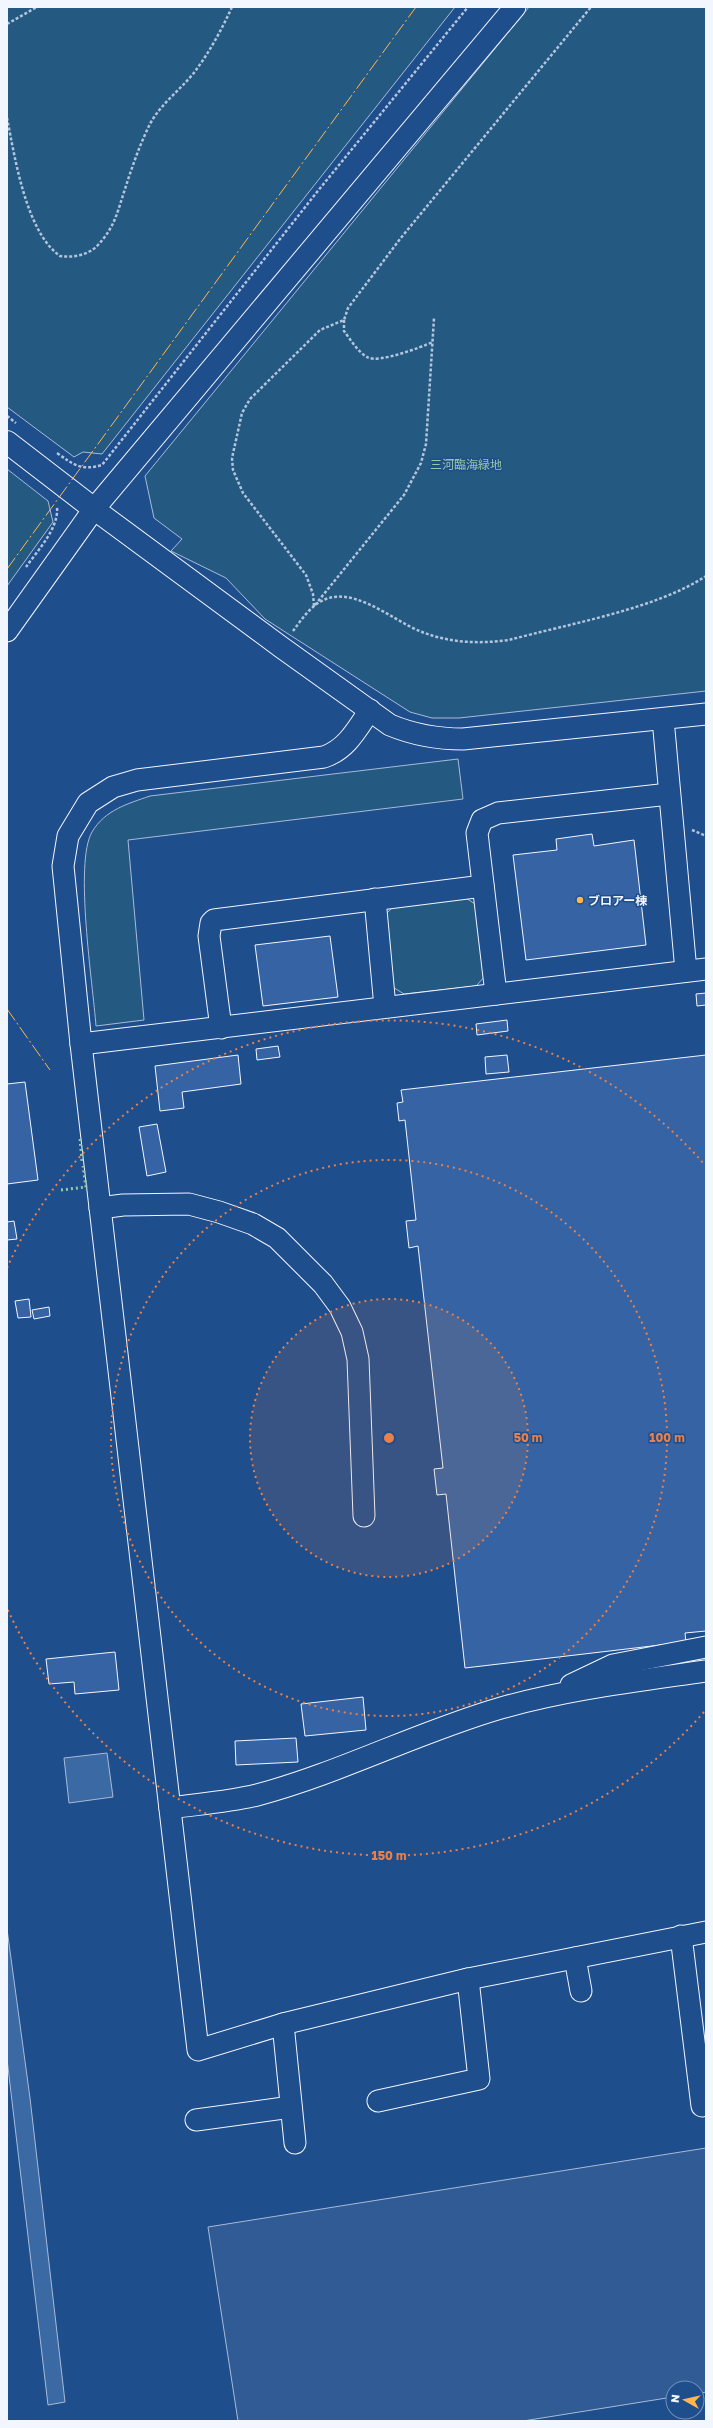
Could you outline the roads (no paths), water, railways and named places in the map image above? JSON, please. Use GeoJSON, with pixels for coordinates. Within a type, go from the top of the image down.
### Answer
{"type":"FeatureCollection","features":[{"type":"Feature","properties":{"kind":"main road"},"geometry":{"type":"LineString","coordinates":[[13,433],[94,509]]}},
{"type":"Feature","properties":{"kind":"street"},"geometry":{"type":"LineString","coordinates":[[7,630],[94,509],[515,7]]}},
{"type":"Feature","properties":{"kind":"street"},"geometry":{"type":"LineString","coordinates":[[94,509],[281,647],[390,725],[404,731],[433,738],[448,739],[706,714]]}},
{"type":"Feature","properties":{"kind":"street"},"geometry":{"type":"LineString","coordinates":[[370,710],[345,746],[334,754],[320,758],[137,780],[113,787],[88,803],[68,836],[63,866],[81,1044],[198,2050],[283,2024],[468,1979],[706,1932]]}},
{"type":"Feature","properties":{"kind":"street"},"geometry":{"type":"LineString","coordinates":[[81,1044],[696,970],[669,794],[663,719]]}},
{"type":"Feature","properties":{"kind":"street"},"geometry":{"type":"LineString","coordinates":[[496,994],[477,833],[478,826],[486,817],[498,813],[669,794]]}},
{"type":"Feature","properties":{"kind":"street"},"geometry":{"type":"LineString","coordinates":[[220,1028],[209,936],[210,924],[214,920],[483,886]]}},
{"type":"Feature","properties":{"kind":"street"},"geometry":{"type":"LineString","coordinates":[[375,899],[385,1007]]}},
{"type":"Feature","properties":{"kind":"street"},"geometry":{"type":"LineString","coordinates":[[100,1208],[123,1205],[189,1204],[219,1212],[253,1224],[277,1238],[323,1284],[340,1307],[352,1332],[358,1359],[364,1516]]}},
{"type":"Feature","properties":{"kind":"street"},"geometry":{"type":"LineString","coordinates":[[555,1694],[613,1665],[706,1647]]}},
{"type":"Feature","properties":{"kind":"street"},"geometry":{"type":"LineString","coordinates":[[170,1808],[255,1796],[304,1781],[381,1750],[500,1708],[555,1694],[706,1671]]}},
{"type":"Feature","properties":{"kind":"street"},"geometry":{"type":"LineString","coordinates":[[681,1936],[702,2106]]}},
{"type":"Feature","properties":{"kind":"street"},"geometry":{"type":"LineString","coordinates":[[575,1958],[581,1991]]}},
{"type":"Feature","properties":{"kind":"street"},"geometry":{"type":"LineString","coordinates":[[378,2101],[479,2079],[468,1979]]}},
{"type":"Feature","properties":{"kind":"street"},"geometry":{"type":"LineString","coordinates":[[283,2024],[295,2143]]}},
{"type":"Feature","properties":{"kind":"street"},"geometry":{"type":"LineString","coordinates":[[196,2120],[291,2107]]}},
{"type":"Feature","properties":{"kind":"place","name":"ブロアー棟"},"geometry":{"type":"Point","coordinates":[580,900]}},
{"type":"Feature","properties":{"kind":"park label","name":"三河臨海緑地"},"geometry":{"type":"Point","coordinates":[466,464]}}]}
